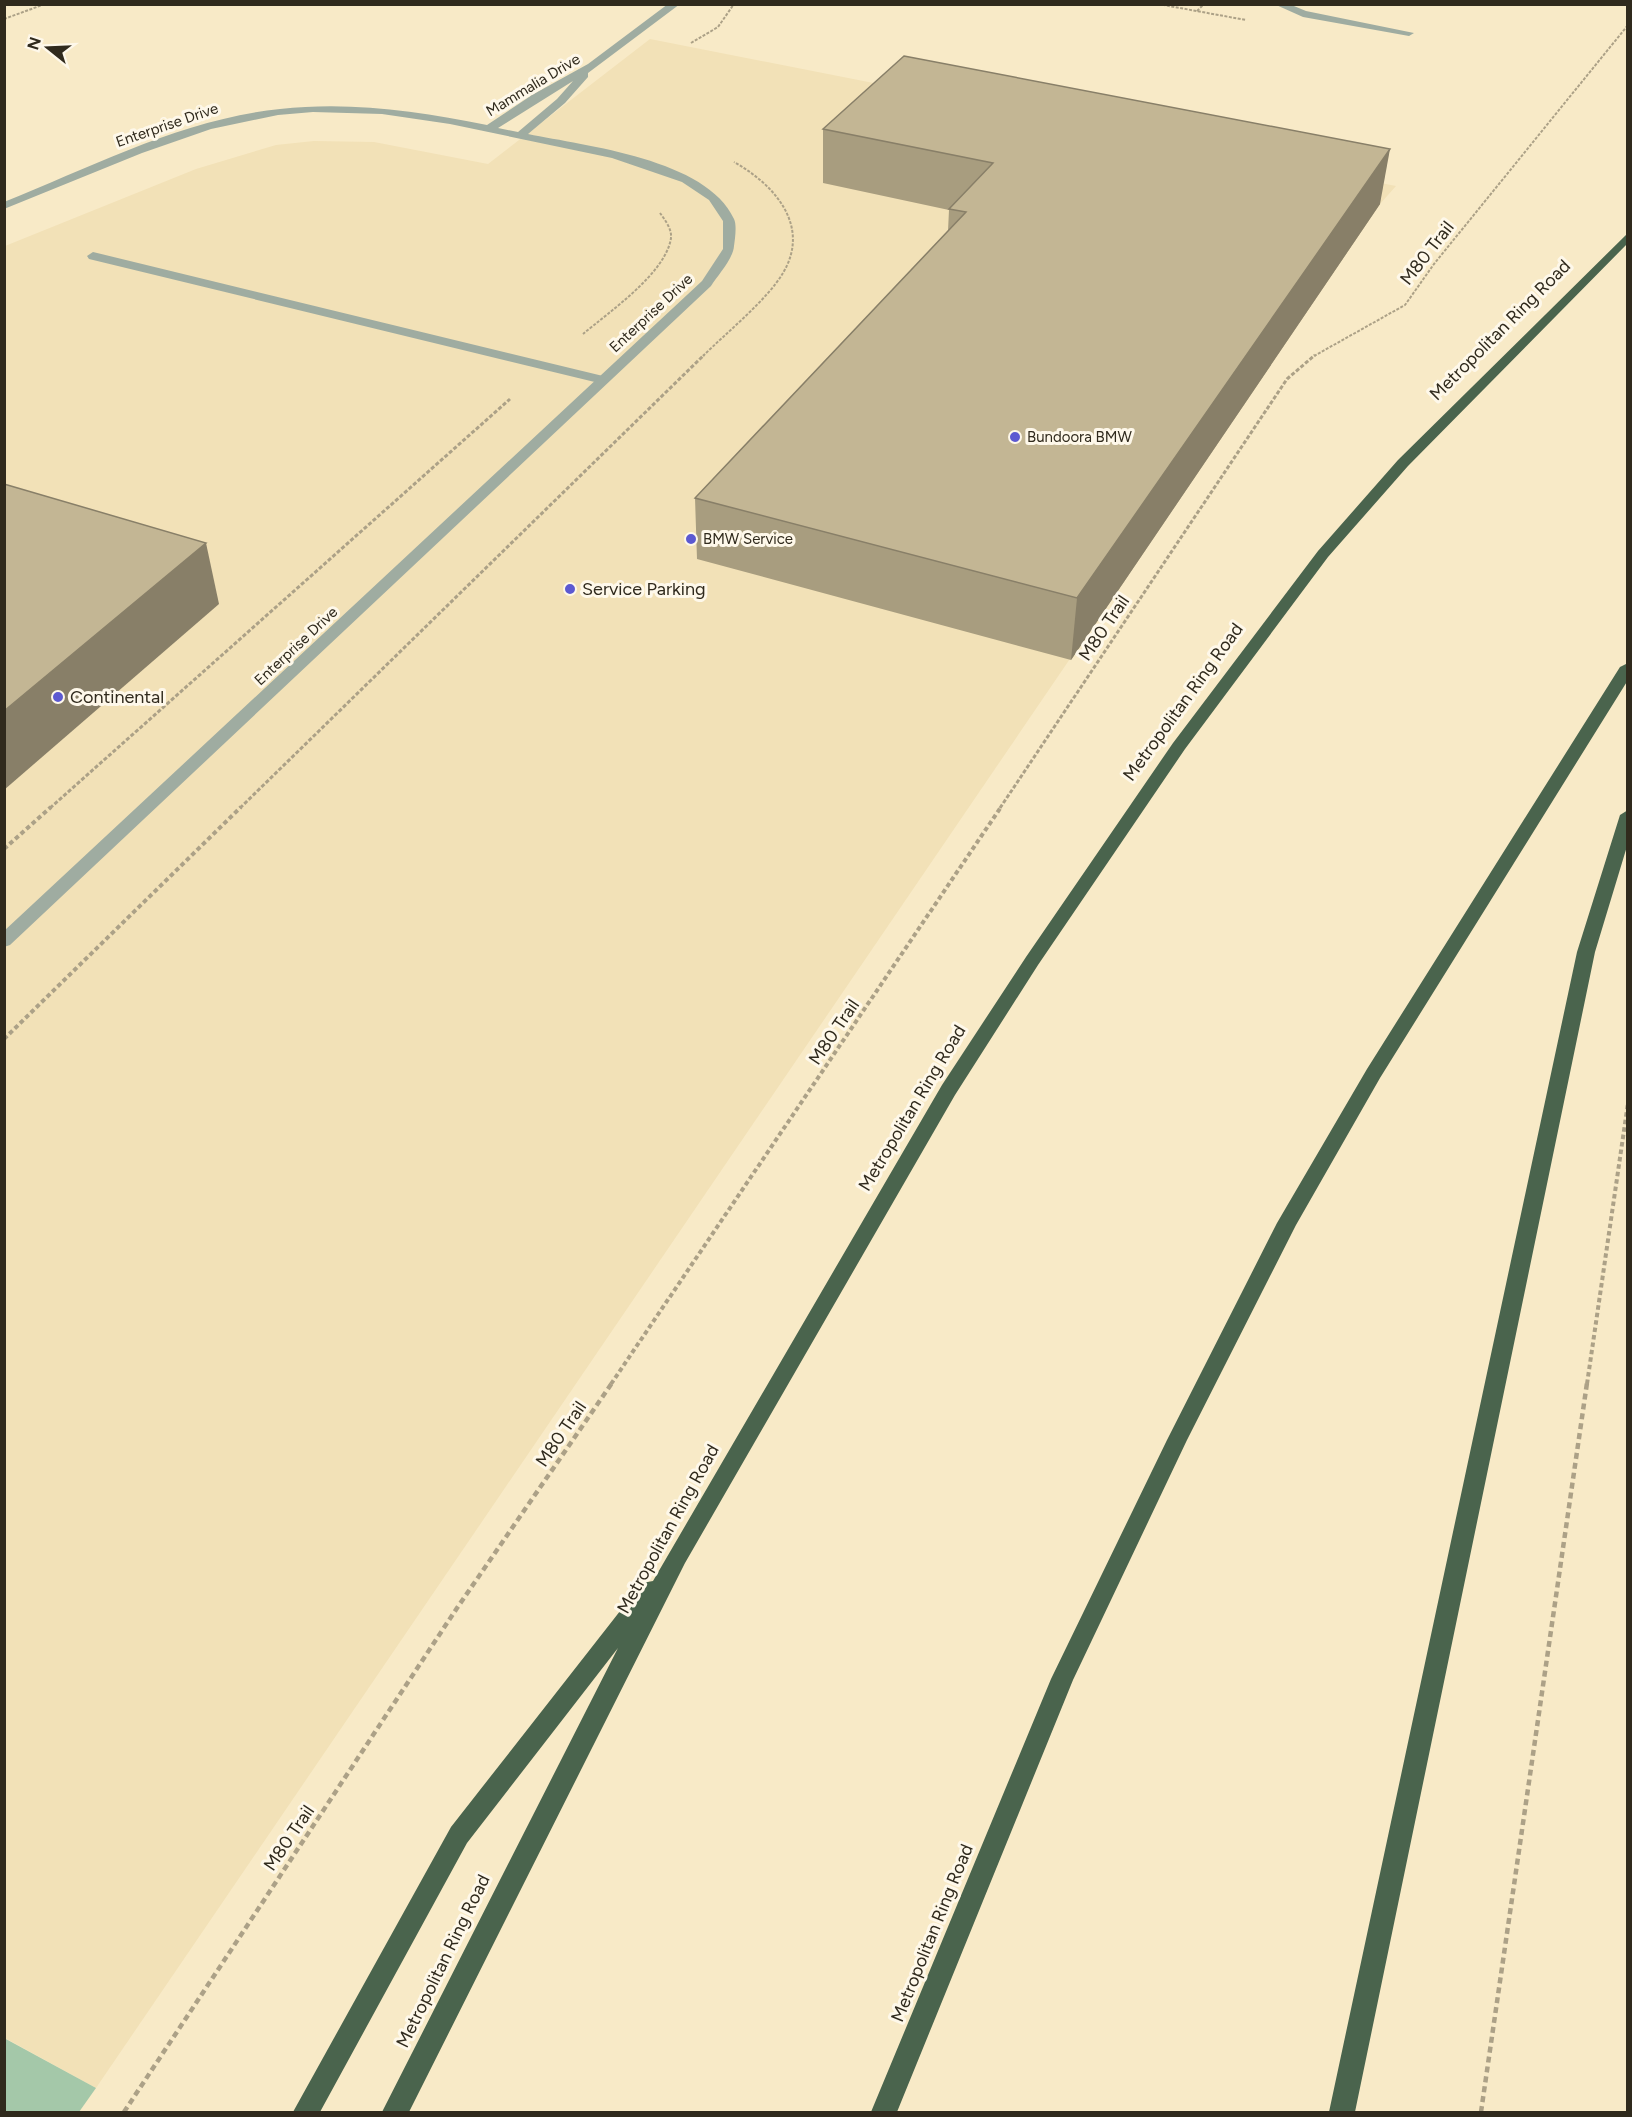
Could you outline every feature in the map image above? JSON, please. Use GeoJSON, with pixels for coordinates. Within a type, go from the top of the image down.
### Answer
{"type":"FeatureCollection","features":[{"type":"Feature","properties":{"kind":"highway","name":"Metropolitan Ring Road"},"geometry":{"type":"LineString","coordinates":[[395,2112],[677,1556],[948,1090],[1100,858],[1179,746],[1323,554],[1362,507],[1561,301],[1628,236]]}},
{"type":"Feature","properties":{"kind":"highway","name":"Metropolitan Ring Road"},"geometry":{"type":"LineString","coordinates":[[884,2112],[1062,1679],[1177,1440],[1287,1223],[1373,1074],[1628,667]]}},
{"type":"Feature","properties":{"kind":"highway"},"geometry":{"type":"LineString","coordinates":[[1342,2112],[1586,952],[1628,815]]}},
{"type":"Feature","properties":{"kind":"highway"},"geometry":{"type":"LineString","coordinates":[[306,2112],[459,1835],[677,1556]]}},
{"type":"Feature","properties":{"kind":"street","name":"Mammalia Drive"},"geometry":{"type":"LineString","coordinates":[[489,129],[536,97],[592,66],[675,4]]}},
{"type":"Feature","properties":{"kind":"street"},"geometry":{"type":"LineString","coordinates":[[1279,4],[1303,14],[1409,33]]}},
{"type":"Feature","properties":{"kind":"street","name":"Mammalia Drive"},"geometry":{"type":"LineString","coordinates":[[520,135],[561,101],[592,66]]}},
{"type":"Feature","properties":{"kind":"street","name":"Enterprise Drive"},"geometry":{"type":"LineString","coordinates":[[4,206],[158,143],[215,123],[308,109],[368,109],[435,118],[520,135],[625,158],[670,171],[707,192],[721,206],[732,232],[724,263],[707,283],[4,940]]}},
{"type":"Feature","properties":{"kind":"street"},"geometry":{"type":"LineString","coordinates":[[93,256],[603,380]]}},
{"type":"Feature","properties":{"kind":"path"},"geometry":{"type":"LineString","coordinates":[[4,19],[45,4]]}},
{"type":"Feature","properties":{"kind":"path"},"geometry":{"type":"LineString","coordinates":[[1158,4],[1256,22]]}},
{"type":"Feature","properties":{"kind":"path"},"geometry":{"type":"LineString","coordinates":[[1197,11],[1204,4]]}},
{"type":"Feature","properties":{"kind":"path","name":"M80 Trail"},"geometry":{"type":"LineString","coordinates":[[123,2112],[457,1608],[728,1214],[1287,379],[1317,353],[1405,305],[1441,255],[1628,25]]}},
{"type":"Feature","properties":{"kind":"path"},"geometry":{"type":"LineString","coordinates":[[4,849],[653,270],[666,253],[671,237],[668,224],[658,211]]}},
{"type":"Feature","properties":{"kind":"path"},"geometry":{"type":"LineString","coordinates":[[1481,2112],[1628,1103]]}},
{"type":"Feature","properties":{"kind":"shaded area"},"geometry":{"type":"Polygon","coordinates":[[[650,39],[1396,186],[1380,204],[96,2088],[5,2038],[5,246],[196,169],[276,145],[314,141],[374,142],[488,164],[650,39]]]}},
{"type":"Feature","properties":{"kind":"green space"},"geometry":{"type":"Polygon","coordinates":[[[4,2038],[96,2088],[79,2112],[5,2112],[4,2038]]]}},
{"type":"Feature","properties":{"kind":"building","name":"Bundoora BMW"},"geometry":{"type":"Polygon","coordinates":[[[904,56],[1390,149],[1077,598],[695,498],[966,212],[949,209],[993,163],[823,129],[904,56]]]}},
{"type":"Feature","properties":{"kind":"building"},"geometry":{"type":"Polygon","coordinates":[[[4,484],[206,543],[4,711],[4,484]]]}},
{"type":"Feature","properties":{"kind":"place","name":"Bundoora BMW"},"geometry":{"type":"Point","coordinates":[1015,437]}},
{"type":"Feature","properties":{"kind":"place","name":"BMW Service"},"geometry":{"type":"Point","coordinates":[691,539]}},
{"type":"Feature","properties":{"kind":"place","name":"Service Parking"},"geometry":{"type":"Point","coordinates":[570,589]}},
{"type":"Feature","properties":{"kind":"place","name":"Continental"},"geometry":{"type":"Point","coordinates":[58,697]}}]}
